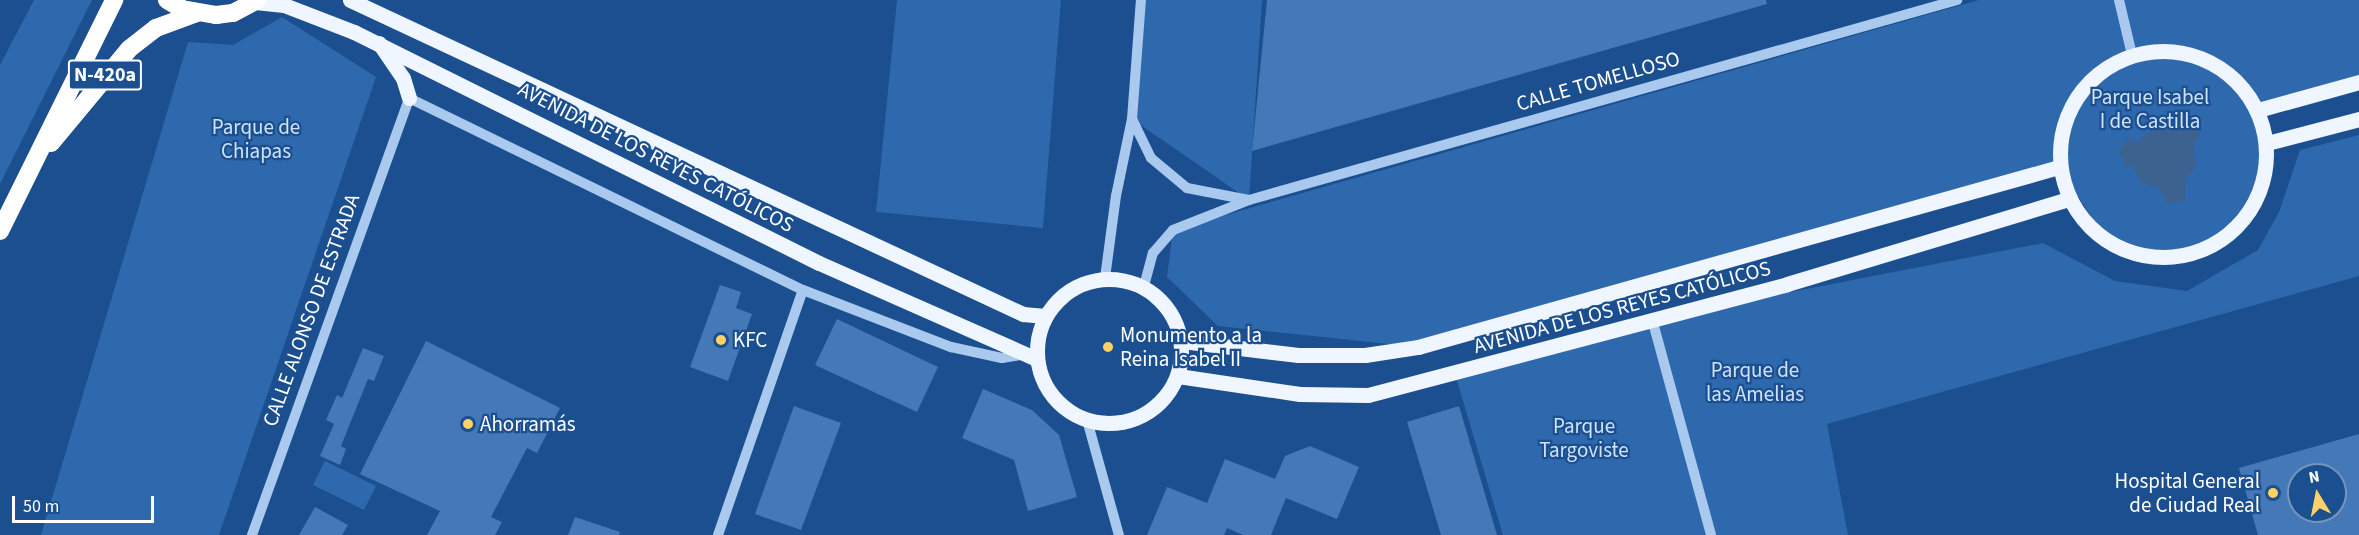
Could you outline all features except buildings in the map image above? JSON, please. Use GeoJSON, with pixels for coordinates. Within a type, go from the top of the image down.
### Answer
{"type":"FeatureCollection","features":[{"type":"Feature","properties":{"kind":"highway","name":"N-420a"},"geometry":{"type":"LineString","coordinates":[[35,164],[64,95],[114,0]]}},
{"type":"Feature","properties":{"kind":"highway"},"geometry":{"type":"LineString","coordinates":[[167,0],[197,13]]}},
{"type":"Feature","properties":{"kind":"highway","name":"N-420a"},"geometry":{"type":"LineString","coordinates":[[35,164],[129,49],[156,28],[197,13],[233,13],[256,1]]}},
{"type":"Feature","properties":{"kind":"highway"},"geometry":{"type":"LineString","coordinates":[[0,231],[35,164]]}},
{"type":"Feature","properties":{"kind":"main road","name":"AVENIDA DE LOS REYES CATÓLICOS"},"geometry":{"type":"LineString","coordinates":[[350,0],[1023,314],[1045,316]]}},
{"type":"Feature","properties":{"kind":"main road","name":"AVENIDA DE LOS REYES CATÓLICOS"},"geometry":{"type":"LineString","coordinates":[[256,1],[284,5],[379,43],[819,263],[1031,356]]}},
{"type":"Feature","properties":{"kind":"main road"},"geometry":{"type":"LineString","coordinates":[[379,43],[403,78],[409,98]]}},
{"type":"Feature","properties":{"kind":"main road"},"geometry":{"type":"LineString","coordinates":[[2175,51],[2203,58],[2235,79],[2258,110],[2267,143],[2265,179],[2250,213],[2224,239],[2188,256],[2149,258],[2108,243],[2086,225],[2068,199],[2059,167],[2061,131],[2074,99],[2099,72],[2132,55],[2175,51]]}},
{"type":"Feature","properties":{"kind":"main road"},"geometry":{"type":"LineString","coordinates":[[2258,110],[2359,82]]}},
{"type":"Feature","properties":{"kind":"main road"},"geometry":{"type":"LineString","coordinates":[[2267,143],[2359,119]]}},
{"type":"Feature","properties":{"kind":"main road","name":"AVENIDA DE LOS REYES CATÓLICOS"},"geometry":{"type":"LineString","coordinates":[[1182,341],[1298,355],[1365,355],[1418,347],[2059,167]]}},
{"type":"Feature","properties":{"kind":"main road","name":"AVENIDA DE LOS REYES CATÓLICOS"},"geometry":{"type":"LineString","coordinates":[[1178,376],[1300,394],[1368,395],[1787,284],[2068,199]]}},
{"type":"Feature","properties":{"kind":"main road"},"geometry":{"type":"LineString","coordinates":[[1105,278],[1144,286],[1173,315],[1182,341],[1178,376],[1168,394],[1138,417],[1121,422],[1087,420],[1062,406],[1047,389],[1031,356],[1045,316],[1065,293],[1084,283],[1105,278]]}},
{"type":"Feature","properties":{"kind":"street"},"geometry":{"type":"LineString","coordinates":[[1105,278],[1116,196],[1132,119],[1141,0]]}},
{"type":"Feature","properties":{"kind":"street","name":"CALLE TOMELLOSO"},"geometry":{"type":"LineString","coordinates":[[1144,286],[1153,253],[1173,230],[1249,200],[1957,0]]}},
{"type":"Feature","properties":{"kind":"street"},"geometry":{"type":"LineString","coordinates":[[2120,0],[2132,55]]}},
{"type":"Feature","properties":{"kind":"street"},"geometry":{"type":"LineString","coordinates":[[409,98],[803,290],[951,347],[1002,357],[1031,356]]}},
{"type":"Feature","properties":{"kind":"street","name":"CALLE ALONSO DE ESTRADA"},"geometry":{"type":"LineString","coordinates":[[252,535],[409,98]]}},
{"type":"Feature","properties":{"kind":"street","name":"CALLE TOMELLOSO"},"geometry":{"type":"LineString","coordinates":[[1132,119],[1150,158],[1187,188],[1249,200]]}},
{"type":"Feature","properties":{"kind":"street"},"geometry":{"type":"LineString","coordinates":[[718,535],[803,290]]}},
{"type":"Feature","properties":{"kind":"street"},"geometry":{"type":"LineString","coordinates":[[1652,318],[1711,535]]}},
{"type":"Feature","properties":{"kind":"street"},"geometry":{"type":"LineString","coordinates":[[1087,420],[1119,535]]}},
{"type":"Feature","properties":{"kind":"green space"},"geometry":{"type":"Polygon","coordinates":[[[34,0],[92,0],[0,184],[0,65],[34,0]]]}},
{"type":"Feature","properties":{"kind":"green space"},"geometry":{"type":"Polygon","coordinates":[[[897,0],[1061,0],[1043,228],[876,212],[897,0]]]}},
{"type":"Feature","properties":{"kind":"green space"},"geometry":{"type":"Polygon","coordinates":[[[1142,0],[1262,0],[1249,200],[1132,119],[1142,0]]]}},
{"type":"Feature","properties":{"kind":"green space","name":"Parque Isabel I de Castilla"},"geometry":{"type":"Polygon","coordinates":[[[1979,0],[2359,0],[2359,82],[2258,110],[2260,180],[2224,239],[2159,257],[2108,243],[2059,167],[1418,347],[1218,326],[1167,277],[1173,230],[1979,0]]]}},
{"type":"Feature","properties":{"kind":"green space","name":"Parque de Chiapas"},"geometry":{"type":"Polygon","coordinates":[[[282,17],[376,77],[219,535],[41,535],[188,42],[233,45],[282,17]]]}},
{"type":"Feature","properties":{"kind":"green space","name":"Parque de las Amelias"},"geometry":{"type":"Polygon","coordinates":[[[2359,135],[2359,276],[1827,424],[1848,535],[1503,535],[1455,374],[1652,319],[2043,243],[2115,281],[2187,291],[2258,250],[2279,212],[2300,150],[2359,135]]]}},
{"type":"Feature","properties":{"kind":"green space"},"geometry":{"type":"Polygon","coordinates":[[[325,461],[376,486],[364,510],[313,485],[325,461]]]}},
{"type":"Feature","properties":{"kind":"shaded area"},"geometry":{"type":"Polygon","coordinates":[[[2186,122],[2196,125],[2200,135],[2193,148],[2197,164],[2185,181],[2185,201],[2167,203],[2159,188],[2140,183],[2134,167],[2125,165],[2119,152],[2127,139],[2139,142],[2141,137],[2156,129],[2174,130],[2186,122]]]}},
{"type":"Feature","properties":{"kind":"place","name":"KFC"},"geometry":{"type":"Point","coordinates":[721,340]}},
{"type":"Feature","properties":{"kind":"place","name":"Monumento a la Reina Isabel II"},"geometry":{"type":"Point","coordinates":[1108,347]}},
{"type":"Feature","properties":{"kind":"place","name":"Ahorramás"},"geometry":{"type":"Point","coordinates":[468,424]}},
{"type":"Feature","properties":{"kind":"place","name":"Hospital General de Ciudad Real"},"geometry":{"type":"Point","coordinates":[2273,493]}},
{"type":"Feature","properties":{"kind":"park label","name":"Parque Targoviste"},"geometry":{"type":"Point","coordinates":[1584,438]}}]}
